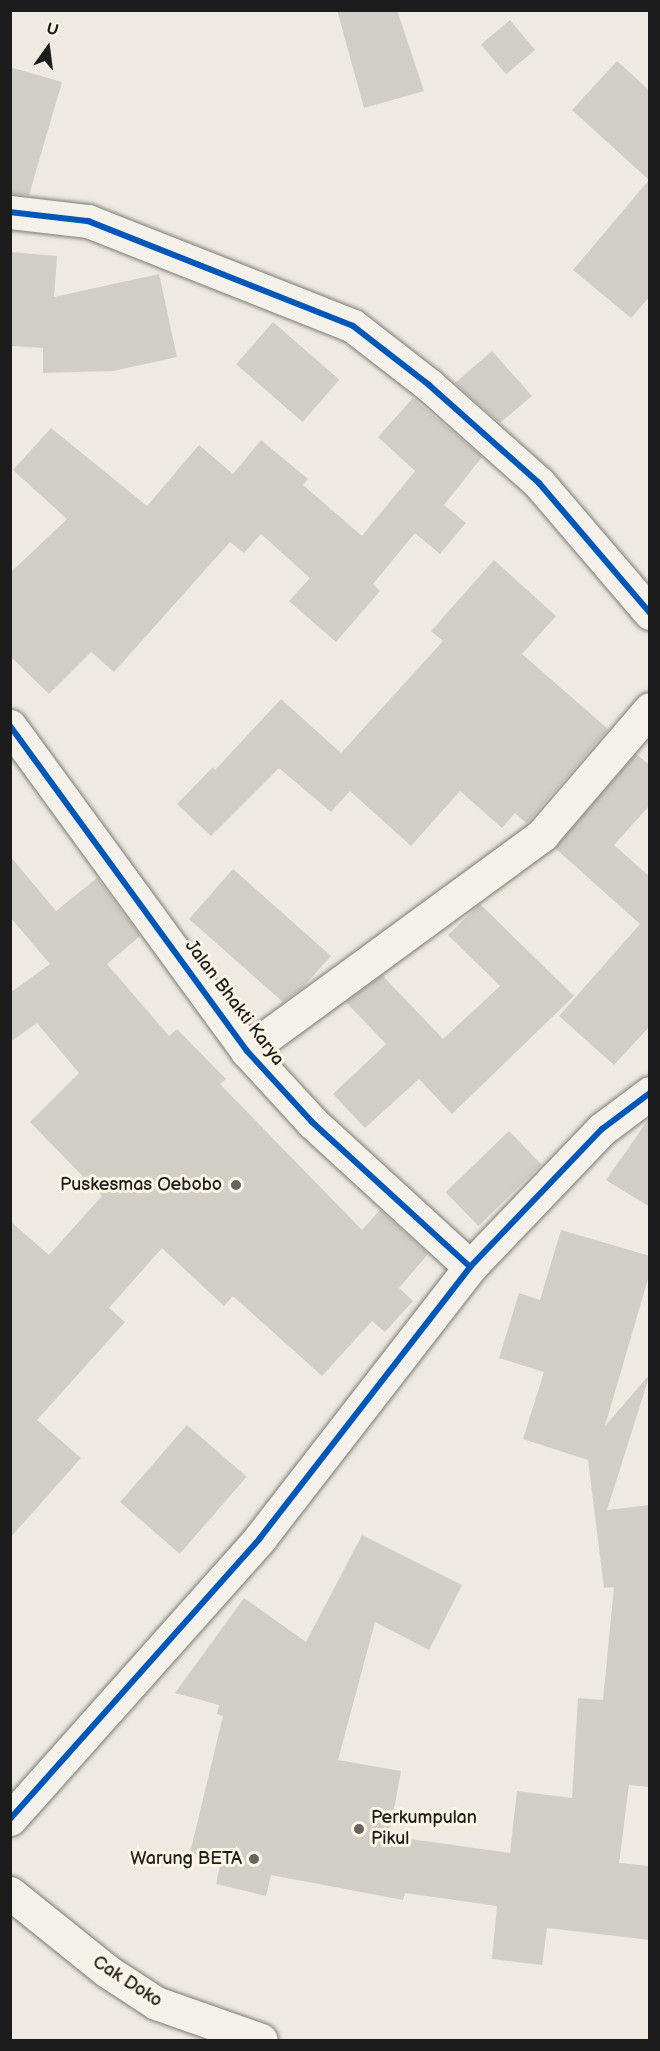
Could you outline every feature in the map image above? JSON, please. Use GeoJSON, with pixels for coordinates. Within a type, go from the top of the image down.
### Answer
{"type":"FeatureCollection","features":[{"type":"Feature","properties":{"kind":"street"},"geometry":{"type":"LineString","coordinates":[[10,212],[88,220],[353,327],[429,384],[538,483],[650,613]]}},
{"type":"Feature","properties":{"kind":"street"},"geometry":{"type":"LineString","coordinates":[[247,1051],[542,835],[650,709]]}},
{"type":"Feature","properties":{"kind":"street","name":"Jalan Bhakti Karya"},"geometry":{"type":"LineString","coordinates":[[10,726],[247,1051],[312,1122],[470,1267]]}},
{"type":"Feature","properties":{"kind":"street"},"geometry":{"type":"LineString","coordinates":[[10,1818],[260,1538],[470,1267],[602,1129],[650,1093]]}},
{"type":"Feature","properties":{"kind":"street","name":"Cak Doko"},"geometry":{"type":"LineString","coordinates":[[10,1893],[107,1971],[156,2003],[261,2040]]}},
{"type":"Feature","properties":{"kind":"building"},"geometry":{"type":"Polygon","coordinates":[[[337,10],[397,10],[424,91],[364,108],[337,10]]]}},
{"type":"Feature","properties":{"kind":"building"},"geometry":{"type":"Polygon","coordinates":[[[510,20],[535,50],[506,74],[481,44],[510,20]]]}},
{"type":"Feature","properties":{"kind":"building"},"geometry":{"type":"Polygon","coordinates":[[[617,61],[650,91],[650,296],[631,318],[573,270],[649,180],[572,110],[617,61]]]}},
{"type":"Feature","properties":{"kind":"building"},"geometry":{"type":"Polygon","coordinates":[[[10,67],[62,82],[29,195],[10,194],[10,67]]]}},
{"type":"Feature","properties":{"kind":"building"},"geometry":{"type":"Polygon","coordinates":[[[10,252],[57,256],[54,297],[159,274],[177,357],[113,371],[43,373],[43,348],[10,346],[10,252]]]}},
{"type":"Feature","properties":{"kind":"building"},"geometry":{"type":"Polygon","coordinates":[[[273,322],[339,380],[303,422],[236,364],[273,322]]]}},
{"type":"Feature","properties":{"kind":"building"},"geometry":{"type":"Polygon","coordinates":[[[492,351],[532,396],[500,423],[455,383],[492,351]]]}},
{"type":"Feature","properties":{"kind":"building"},"geometry":{"type":"Polygon","coordinates":[[[413,398],[482,457],[444,505],[466,523],[440,554],[415,533],[373,584],[380,591],[336,642],[289,601],[310,578],[261,534],[244,553],[230,542],[114,672],[91,652],[49,694],[10,656],[10,573],[67,519],[13,470],[51,428],[147,506],[199,445],[233,474],[261,440],[308,479],[303,485],[362,536],[415,471],[378,437],[413,398]]]}},
{"type":"Feature","properties":{"kind":"building"},"geometry":{"type":"Polygon","coordinates":[[[494,560],[556,616],[522,654],[608,729],[529,821],[526,823],[515,813],[502,828],[460,791],[411,846],[350,791],[331,812],[279,768],[211,836],[177,804],[213,767],[215,770],[281,699],[341,753],[443,641],[431,631],[494,560]]]}},
{"type":"Feature","properties":{"kind":"building"},"geometry":{"type":"Polygon","coordinates":[[[636,754],[650,765],[650,805],[614,845],[650,877],[650,1026],[614,1065],[559,1016],[640,924],[555,848],[636,754]]]}},
{"type":"Feature","properties":{"kind":"building"},"geometry":{"type":"Polygon","coordinates":[[[10,856],[56,911],[97,878],[140,936],[107,964],[169,1036],[177,1029],[226,1079],[220,1084],[362,1230],[380,1210],[428,1254],[399,1288],[413,1301],[385,1332],[372,1321],[322,1376],[233,1296],[224,1306],[162,1248],[109,1308],[125,1322],[37,1420],[81,1458],[10,1538],[10,1221],[49,1255],[102,1196],[30,1122],[79,1073],[37,1023],[10,1042],[10,993],[50,964],[10,917],[10,856]]]}},
{"type":"Feature","properties":{"kind":"building"},"geometry":{"type":"Polygon","coordinates":[[[233,869],[331,956],[303,987],[283,1002],[189,919],[233,869]]]}},
{"type":"Feature","properties":{"kind":"building"},"geometry":{"type":"Polygon","coordinates":[[[480,904],[574,996],[452,1114],[419,1079],[365,1128],[333,1094],[386,1044],[346,1002],[382,975],[443,1039],[500,986],[448,935],[480,904]]]}},
{"type":"Feature","properties":{"kind":"building"},"geometry":{"type":"Polygon","coordinates":[[[650,1117],[650,1207],[606,1180],[650,1117]]]}},
{"type":"Feature","properties":{"kind":"building"},"geometry":{"type":"Polygon","coordinates":[[[509,1131],[542,1165],[478,1226],[446,1192],[509,1131]]]}},
{"type":"Feature","properties":{"kind":"building"},"geometry":{"type":"Polygon","coordinates":[[[561,1230],[650,1256],[650,1272],[605,1426],[650,1374],[607,1510],[650,1505],[650,1787],[629,1785],[619,1863],[650,1866],[650,1940],[547,1928],[542,1965],[492,1959],[497,1906],[405,1893],[403,1900],[271,1875],[266,1896],[216,1884],[221,1861],[190,1853],[223,1716],[217,1714],[219,1705],[175,1693],[244,1598],[306,1642],[362,1535],[462,1585],[429,1650],[375,1622],[338,1760],[401,1771],[389,1836],[510,1853],[517,1791],[572,1798],[578,1698],[603,1700],[614,1587],[604,1588],[588,1460],[523,1439],[544,1372],[499,1358],[519,1293],[540,1300],[561,1230]]]}},
{"type":"Feature","properties":{"kind":"building"},"geometry":{"type":"Polygon","coordinates":[[[187,1425],[247,1477],[180,1554],[120,1502],[187,1425]]]}},
{"type":"Feature","properties":{"kind":"cycle path"},"geometry":{"type":"LineString","coordinates":[[10,212],[88,221],[353,326],[429,385],[539,483],[650,613]]}},
{"type":"Feature","properties":{"kind":"cycle path"},"geometry":{"type":"LineString","coordinates":[[10,726],[247,1051],[312,1122],[470,1267]]}},
{"type":"Feature","properties":{"kind":"cycle path"},"geometry":{"type":"LineString","coordinates":[[10,1819],[260,1538],[470,1267],[602,1129],[650,1093]]}},
{"type":"Feature","properties":{"kind":"place","name":"Puskesmas Oebobo"},"geometry":{"type":"Point","coordinates":[236,1185]}},
{"type":"Feature","properties":{"kind":"place","name":"Perkumpulan Pikul"},"geometry":{"type":"Point","coordinates":[359,1829]}},
{"type":"Feature","properties":{"kind":"place","name":"Warung BETA"},"geometry":{"type":"Point","coordinates":[254,1859]}}]}
